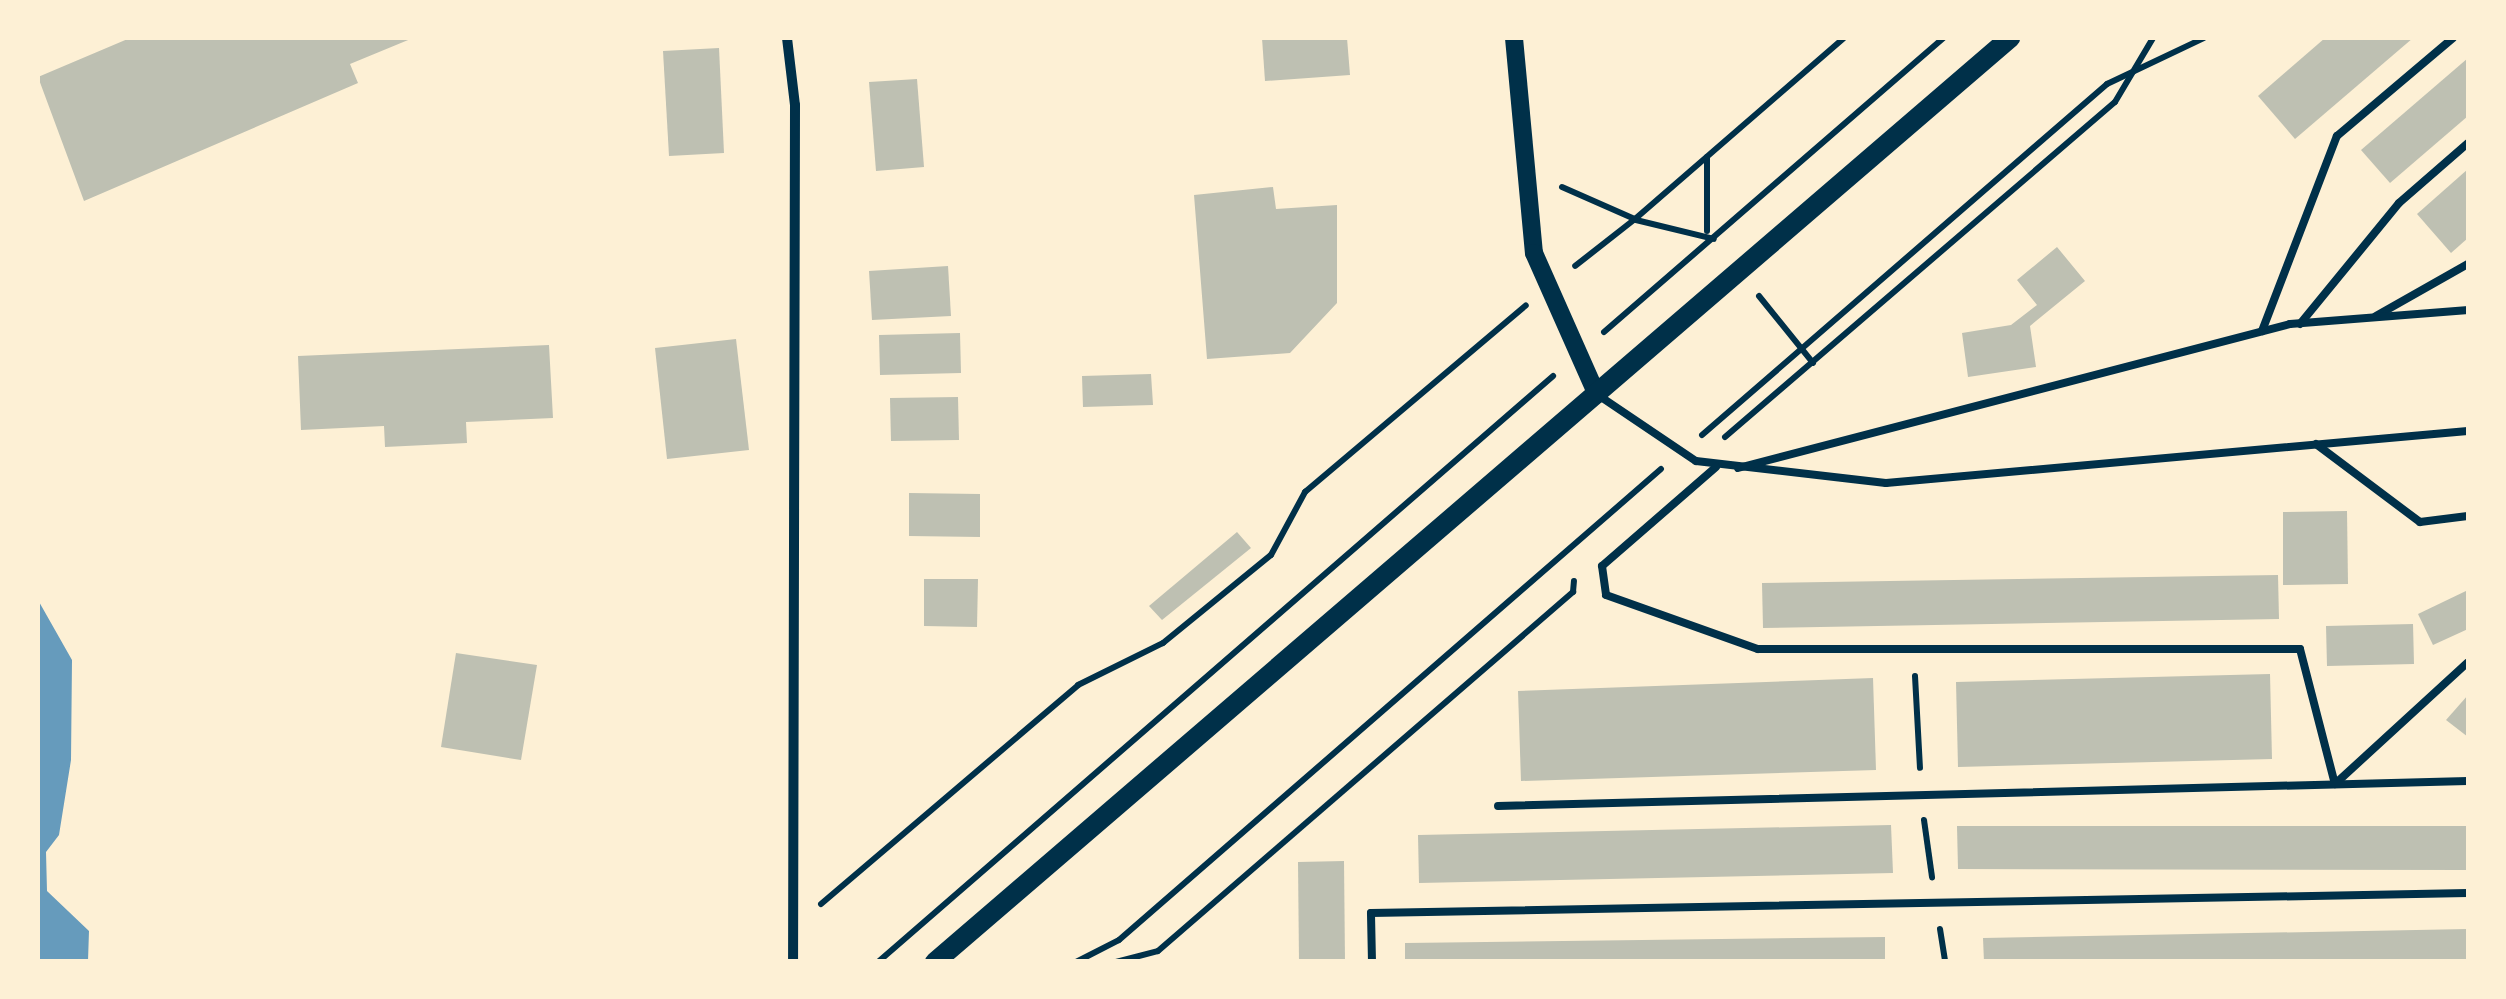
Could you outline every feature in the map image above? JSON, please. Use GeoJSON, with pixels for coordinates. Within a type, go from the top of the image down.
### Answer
{"type":"FeatureCollection","features":[{"type":"Feature","properties":{"kind":"main road"},"geometry":{"type":"LineString","coordinates":[[935,962],[2010,38]]}},
{"type":"Feature","properties":{"kind":"street"},"geometry":{"type":"LineString","coordinates":[[787,38],[795,105],[793,962]]}},
{"type":"Feature","properties":{"kind":"street"},"geometry":{"type":"LineString","coordinates":[[1514,38],[1534,253],[1597,395]]}},
{"type":"Feature","properties":{"kind":"lane"},"geometry":{"type":"LineString","coordinates":[[2262,332],[2338,136],[2453,38]]}},
{"type":"Feature","properties":{"kind":"lane"},"geometry":{"type":"LineString","coordinates":[[2300,324],[2399,203],[2468,143]]}},
{"type":"Feature","properties":{"kind":"lane"},"geometry":{"type":"LineString","coordinates":[[2372,318],[2468,264]]}},
{"type":"Feature","properties":{"kind":"lane"},"geometry":{"type":"LineString","coordinates":[[1738,468],[2262,332],[2300,324],[2468,310]]}},
{"type":"Feature","properties":{"kind":"lane"},"geometry":{"type":"LineString","coordinates":[[1597,395],[1680,452],[1716,467],[1886,484],[2468,430]]}},
{"type":"Feature","properties":{"kind":"lane"},"geometry":{"type":"LineString","coordinates":[[2316,444],[2420,522],[2468,516]]}},
{"type":"Feature","properties":{"kind":"lane"},"geometry":{"type":"LineString","coordinates":[[1716,467],[1602,566],[1606,595],[1758,648],[2300,649],[2335,784]]}},
{"type":"Feature","properties":{"kind":"lane"},"geometry":{"type":"LineString","coordinates":[[2335,784],[2468,662]]}},
{"type":"Feature","properties":{"kind":"lane"},"geometry":{"type":"LineString","coordinates":[[1498,806],[2468,782]]}},
{"type":"Feature","properties":{"kind":"lane"},"geometry":{"type":"LineString","coordinates":[[1372,962],[1371,913],[2468,893]]}},
{"type":"Feature","properties":{"kind":"path"},"geometry":{"type":"LineString","coordinates":[[793,928],[1078,685],[1163,643],[1271,555],[1304,492],[1635,219],[1844,38]]}},
{"type":"Feature","properties":{"kind":"path"},"geometry":{"type":"LineString","coordinates":[[878,962],[1943,38]]}},
{"type":"Feature","properties":{"kind":"path"},"geometry":{"type":"LineString","coordinates":[[1076,962],[1118,940],[2107,84],[2204,38]]}},
{"type":"Feature","properties":{"kind":"path"},"geometry":{"type":"LineString","coordinates":[[1559,177],[1564,191],[1635,219],[1707,231],[1707,157]]}},
{"type":"Feature","properties":{"kind":"water"},"geometry":{"type":"Polygon","coordinates":[[[38,600],[72,660],[71,760],[59,835],[46,852],[47,891],[89,931],[88,961],[38,961],[38,600]]]}},
{"type":"Feature","properties":{"kind":"building"},"geometry":{"type":"Polygon","coordinates":[[[130,38],[413,38],[350,64],[358,83],[84,201],[38,77],[130,38]]]}},
{"type":"Feature","properties":{"kind":"building"},"geometry":{"type":"Polygon","coordinates":[[[1262,38],[1347,38],[1350,75],[1265,81],[1262,38]]]}},
{"type":"Feature","properties":{"kind":"building"},"geometry":{"type":"Polygon","coordinates":[[[2325,38],[2413,38],[2295,139],[2258,96],[2325,38]]]}},
{"type":"Feature","properties":{"kind":"building"},"geometry":{"type":"Polygon","coordinates":[[[719,48],[724,153],[669,156],[663,51],[719,48]]]}},
{"type":"Feature","properties":{"kind":"building"},"geometry":{"type":"Polygon","coordinates":[[[2468,58],[2468,116],[2390,183],[2361,150],[2468,58]]]}},
{"type":"Feature","properties":{"kind":"building"},"geometry":{"type":"Polygon","coordinates":[[[917,79],[924,167],[876,171],[869,82],[917,79]]]}},
{"type":"Feature","properties":{"kind":"building"},"geometry":{"type":"Polygon","coordinates":[[[2468,169],[2468,238],[2451,253],[2417,214],[2468,169]]]}},
{"type":"Feature","properties":{"kind":"building"},"geometry":{"type":"Polygon","coordinates":[[[1273,187],[1276,209],[1337,205],[1337,303],[1290,353],[1207,359],[1194,195],[1273,187]]]}},
{"type":"Feature","properties":{"kind":"building"},"geometry":{"type":"Polygon","coordinates":[[[2057,247],[2085,281],[2030,326],[2036,367],[1968,377],[1962,333],[2011,325],[2037,305],[2017,280],[2057,247]]]}},
{"type":"Feature","properties":{"kind":"building"},"geometry":{"type":"Polygon","coordinates":[[[948,266],[951,316],[872,320],[869,271],[948,266]]]}},
{"type":"Feature","properties":{"kind":"building"},"geometry":{"type":"Polygon","coordinates":[[[960,333],[961,373],[880,375],[879,335],[960,333]]]}},
{"type":"Feature","properties":{"kind":"building"},"geometry":{"type":"Polygon","coordinates":[[[736,339],[749,450],[667,459],[655,348],[736,339]]]}},
{"type":"Feature","properties":{"kind":"building"},"geometry":{"type":"Polygon","coordinates":[[[549,345],[553,418],[466,422],[467,443],[385,447],[384,426],[301,430],[298,356],[549,345]]]}},
{"type":"Feature","properties":{"kind":"building"},"geometry":{"type":"Polygon","coordinates":[[[1151,374],[1153,405],[1083,407],[1082,376],[1151,374]]]}},
{"type":"Feature","properties":{"kind":"building"},"geometry":{"type":"Polygon","coordinates":[[[958,397],[959,440],[891,441],[890,398],[958,397]]]}},
{"type":"Feature","properties":{"kind":"building"},"geometry":{"type":"Polygon","coordinates":[[[909,493],[980,494],[980,537],[909,536],[909,493]]]}},
{"type":"Feature","properties":{"kind":"building"},"geometry":{"type":"Polygon","coordinates":[[[2347,511],[2348,584],[2283,585],[2283,512],[2347,511]]]}},
{"type":"Feature","properties":{"kind":"building"},"geometry":{"type":"Polygon","coordinates":[[[1237,532],[1251,548],[1162,620],[1149,606],[1237,532]]]}},
{"type":"Feature","properties":{"kind":"building"},"geometry":{"type":"Polygon","coordinates":[[[2278,575],[2279,619],[1763,628],[1762,583],[2278,575]]]}},
{"type":"Feature","properties":{"kind":"building"},"geometry":{"type":"Polygon","coordinates":[[[924,579],[978,579],[977,627],[924,626],[924,579]]]}},
{"type":"Feature","properties":{"kind":"building"},"geometry":{"type":"Polygon","coordinates":[[[2468,590],[2468,629],[2433,645],[2418,614],[2468,590]]]}},
{"type":"Feature","properties":{"kind":"building"},"geometry":{"type":"Polygon","coordinates":[[[2413,624],[2414,664],[2327,666],[2326,626],[2413,624]]]}},
{"type":"Feature","properties":{"kind":"building"},"geometry":{"type":"Polygon","coordinates":[[[456,653],[537,665],[521,760],[441,747],[456,653]]]}},
{"type":"Feature","properties":{"kind":"building"},"geometry":{"type":"Polygon","coordinates":[[[2270,674],[2272,759],[1958,767],[1956,682],[2270,674]]]}},
{"type":"Feature","properties":{"kind":"building"},"geometry":{"type":"Polygon","coordinates":[[[1873,678],[1876,770],[1521,781],[1518,691],[1873,678]]]}},
{"type":"Feature","properties":{"kind":"building"},"geometry":{"type":"Polygon","coordinates":[[[2468,695],[2468,737],[2446,720],[2468,695]]]}},
{"type":"Feature","properties":{"kind":"building"},"geometry":{"type":"Polygon","coordinates":[[[1891,825],[1893,873],[1419,883],[1418,835],[1891,825]]]}},
{"type":"Feature","properties":{"kind":"building"},"geometry":{"type":"Polygon","coordinates":[[[1957,826],[2468,826],[2468,870],[1958,869],[1957,826]]]}},
{"type":"Feature","properties":{"kind":"building"},"geometry":{"type":"Polygon","coordinates":[[[1344,861],[1345,962],[1299,962],[1298,862],[1344,861]]]}},
{"type":"Feature","properties":{"kind":"building"},"geometry":{"type":"Polygon","coordinates":[[[2468,929],[2468,962],[1984,962],[1983,938],[2468,929]]]}},
{"type":"Feature","properties":{"kind":"building"},"geometry":{"type":"Polygon","coordinates":[[[1885,937],[1885,962],[1405,962],[1405,943],[1885,937]]]}}]}
